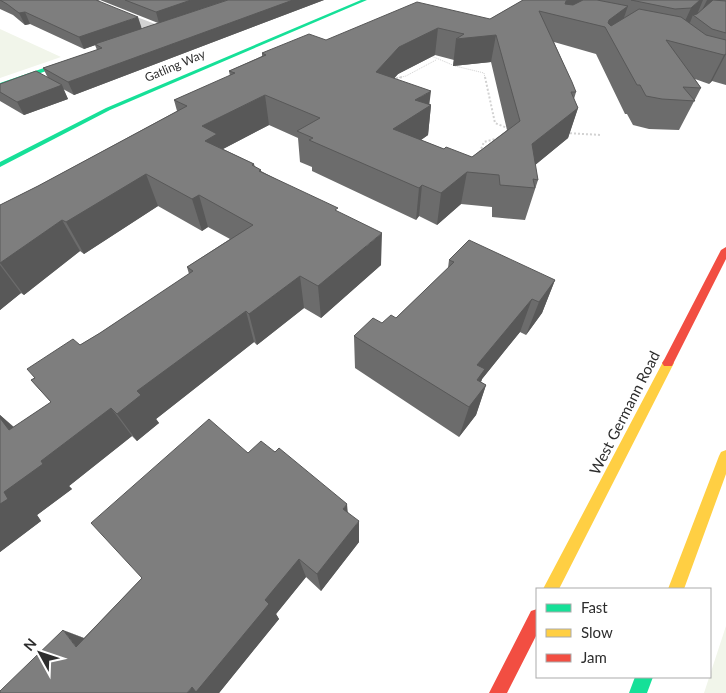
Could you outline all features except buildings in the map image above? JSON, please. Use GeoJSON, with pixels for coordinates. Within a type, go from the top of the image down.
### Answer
{"type":"FeatureCollection","features":[{"type":"Feature","properties":{"kind":"street","name":"Gatling Way"},"geometry":{"type":"LineString","coordinates":[[0,165],[108,109],[358,1]]}},
{"type":"Feature","properties":{"kind":"street"},"geometry":{"type":"LineString","coordinates":[[99,5],[164,28]]}},
{"type":"Feature","properties":{"kind":"street"},"geometry":{"type":"LineString","coordinates":[[140,36],[164,28]]}},
{"type":"Feature","properties":{"kind":"street"},"geometry":{"type":"LineString","coordinates":[[0,85],[94,52]]}},
{"type":"Feature","properties":{"kind":"street","name":"West Germann Road"},"geometry":{"type":"LineString","coordinates":[[552,588],[725,254]]}},
{"type":"Feature","properties":{"kind":"street"},"geometry":{"type":"LineString","coordinates":[[676,588],[726,456]]}},
{"type":"Feature","properties":{"kind":"street"},"geometry":{"type":"LineString","coordinates":[[498,693],[536,619]]}},
{"type":"Feature","properties":{"kind":"street"},"geometry":{"type":"LineString","coordinates":[[638,693],[644,678]]}},
{"type":"Feature","properties":{"kind":"path"},"geometry":{"type":"LineString","coordinates":[[426,54],[437,60],[484,73],[495,123],[507,130],[514,130]]}},
{"type":"Feature","properties":{"kind":"path"},"geometry":{"type":"LineString","coordinates":[[390,80],[406,76],[437,60]]}},
{"type":"Feature","properties":{"kind":"path"},"geometry":{"type":"LineString","coordinates":[[562,133],[601,135]]}},
{"type":"Feature","properties":{"kind":"path"},"geometry":{"type":"LineString","coordinates":[[478,158],[478,152],[484,142],[505,136]]}},
{"type":"Feature","properties":{"kind":"shaded area"},"geometry":{"type":"Polygon","coordinates":[[[0,29],[61,57],[0,78],[0,29]]]}},
{"type":"Feature","properties":{"kind":"shaded area"},"geometry":{"type":"Polygon","coordinates":[[[726,626],[726,693],[704,693],[709,678],[711,678],[711,672],[726,626]]]}},
{"type":"Feature","properties":{"kind":"traffic: fast"},"geometry":{"type":"LineString","coordinates":[[0,165],[108,109],[365,0]]}},
{"type":"Feature","properties":{"kind":"traffic: fast"},"geometry":{"type":"LineString","coordinates":[[0,85],[79,58]]}},
{"type":"Feature","properties":{"kind":"traffic: fast"},"geometry":{"type":"LineString","coordinates":[[638,693],[644,678]]}},
{"type":"Feature","properties":{"kind":"traffic: slow"},"geometry":{"type":"LineString","coordinates":[[552,588],[668,363]]}},
{"type":"Feature","properties":{"kind":"traffic: slow"},"geometry":{"type":"LineString","coordinates":[[676,588],[726,456]]}},
{"type":"Feature","properties":{"kind":"traffic: jam"},"geometry":{"type":"LineString","coordinates":[[668,363],[726,250]]}},
{"type":"Feature","properties":{"kind":"traffic: jam"},"geometry":{"type":"LineString","coordinates":[[498,693],[536,619]]}}]}
